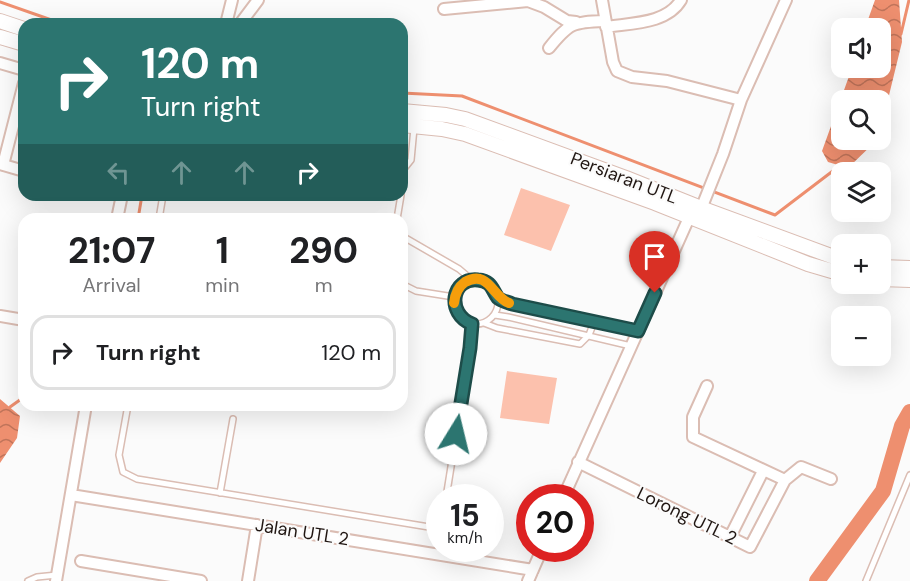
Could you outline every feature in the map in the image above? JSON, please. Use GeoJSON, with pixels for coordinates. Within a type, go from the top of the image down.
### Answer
{"type":"FeatureCollection","features":[{"type":"Feature","properties":{"kind":"street"},"geometry":{"type":"LineString","coordinates":[[228,18],[232,0]]}},
{"type":"Feature","properties":{"kind":"street"},"geometry":{"type":"LineString","coordinates":[[244,18],[258,0]]}},
{"type":"Feature","properties":{"kind":"street"},"geometry":{"type":"LineString","coordinates":[[602,0],[613,62],[617,71],[622,75],[667,81],[741,100]]}},
{"type":"Feature","properties":{"kind":"street"},"geometry":{"type":"LineString","coordinates":[[444,9],[528,1],[544,7],[567,21],[605,24],[663,17],[677,7],[681,0]]}},
{"type":"Feature","properties":{"kind":"street"},"geometry":{"type":"LineString","coordinates":[[569,484],[630,346],[713,181],[741,100],[786,0]]}},
{"type":"Feature","properties":{"kind":"street"},"geometry":{"type":"LineString","coordinates":[[0,21],[18,26]]}},
{"type":"Feature","properties":{"kind":"street"},"geometry":{"type":"LineString","coordinates":[[549,48],[559,35],[576,22]]}},
{"type":"Feature","properties":{"kind":"street"},"geometry":{"type":"LineString","coordinates":[[0,37],[18,42]]}},
{"type":"Feature","properties":{"kind":"street"},"geometry":{"type":"LineString","coordinates":[[0,63],[18,68]]}},
{"type":"Feature","properties":{"kind":"street"},"geometry":{"type":"LineString","coordinates":[[18,105],[2,164],[18,169]]}},
{"type":"Feature","properties":{"kind":"street","name":"Persiaran UTL"},"geometry":{"type":"LineString","coordinates":[[408,112],[465,119],[626,178],[808,264],[831,271]]}},
{"type":"Feature","properties":{"kind":"street","name":"Persiaran UTL"},"geometry":{"type":"LineString","coordinates":[[408,126],[465,134],[831,256]]}},
{"type":"Feature","properties":{"kind":"street"},"geometry":{"type":"LineString","coordinates":[[891,270],[909,274]]}},
{"type":"Feature","properties":{"kind":"street"},"geometry":{"type":"LineString","coordinates":[[891,277],[909,274]]}},
{"type":"Feature","properties":{"kind":"street"},"geometry":{"type":"LineString","coordinates":[[0,316],[18,319]]}},
{"type":"Feature","properties":{"kind":"street"},"geometry":{"type":"LineString","coordinates":[[707,386],[693,417],[693,437],[785,480],[801,467],[831,478]]}},
{"type":"Feature","properties":{"kind":"street"},"geometry":{"type":"LineString","coordinates":[[56,578],[85,411]]}},
{"type":"Feature","properties":{"kind":"street","name":"Lorong UTL 2"},"geometry":{"type":"LineString","coordinates":[[578,462],[750,547],[785,480]]}},
{"type":"Feature","properties":{"kind":"street"},"geometry":{"type":"LineString","coordinates":[[730,537],[764,471]]}},
{"type":"Feature","properties":{"kind":"street","name":"Jalan UTL 2"},"geometry":{"type":"LineString","coordinates":[[71,495],[533,570]]}},
{"type":"Feature","properties":{"kind":"street"},"geometry":{"type":"LineString","coordinates":[[249,581],[257,525]]}},
{"type":"Feature","properties":{"kind":"street"},"geometry":{"type":"LineString","coordinates":[[81,561],[201,581]]}},
{"type":"Feature","properties":{"kind":"street"},"geometry":{"type":"LineString","coordinates":[[528,581],[536,562]]}},
{"type":"Feature","properties":{"kind":"street"},"geometry":{"type":"LineString","coordinates":[[123,581],[125,568]]}},
{"type":"Feature","properties":{"kind":"lane"},"geometry":{"type":"LineString","coordinates":[[408,126],[411,160],[408,163]]}},
{"type":"Feature","properties":{"kind":"lane"},"geometry":{"type":"LineString","coordinates":[[408,239],[459,269],[472,280],[486,282],[492,286],[498,298],[498,310],[484,323]]}},
{"type":"Feature","properties":{"kind":"lane"},"geometry":{"type":"LineString","coordinates":[[472,280],[461,286],[454,297],[454,304],[459,317],[472,324],[484,323],[497,328],[576,344],[584,342],[594,322]]}},
{"type":"Feature","properties":{"kind":"lane"},"geometry":{"type":"LineString","coordinates":[[408,287],[417,291],[454,297]]}},
{"type":"Feature","properties":{"kind":"lane"},"geometry":{"type":"LineString","coordinates":[[498,298],[512,304],[638,331]]}},
{"type":"Feature","properties":{"kind":"lane"},"geometry":{"type":"LineString","coordinates":[[495,315],[630,346]]}},
{"type":"Feature","properties":{"kind":"lane"},"geometry":{"type":"LineString","coordinates":[[448,484],[472,324]]}},
{"type":"Feature","properties":{"kind":"lane"},"geometry":{"type":"LineString","coordinates":[[127,411],[119,455],[123,472],[137,479],[426,527]]}},
{"type":"Feature","properties":{"kind":"lane"},"geometry":{"type":"LineString","coordinates":[[219,493],[233,419]]}},
{"type":"Feature","properties":{"kind":"lane"},"geometry":{"type":"LineString","coordinates":[[866,581],[910,475]]}},
{"type":"Feature","properties":{"kind":"lane"},"geometry":{"type":"LineString","coordinates":[[28,581],[37,577],[56,578]]}},
{"type":"Feature","properties":{"kind":"shaded area"},"geometry":{"type":"Polygon","coordinates":[[[521,188],[570,205],[551,251],[504,235],[521,188]]]}},
{"type":"Feature","properties":{"kind":"shaded area"},"geometry":{"type":"Polygon","coordinates":[[[507,371],[557,378],[549,424],[500,418],[507,371]]]}},
{"type":"Feature","properties":{"kind":"water"},"geometry":{"type":"Polygon","coordinates":[[[875,0],[899,0],[902,42],[890,90],[844,90],[848,78],[891,78],[891,18],[869,18],[875,0]]]}},
{"type":"Feature","properties":{"kind":"water"},"geometry":{"type":"Polygon","coordinates":[[[831,126],[831,150],[867,150],[854,162],[831,163],[828,162],[822,151],[831,126]]]}},
{"type":"Feature","properties":{"kind":"water"},"geometry":{"type":"Polygon","coordinates":[[[0,399],[20,416],[17,438],[0,463],[0,399]]]}},
{"type":"Feature","properties":{"kind":"waterway"},"geometry":{"type":"LineString","coordinates":[[901,34],[909,0]]}},
{"type":"Feature","properties":{"kind":"waterway"},"geometry":{"type":"LineString","coordinates":[[0,2],[46,18]]}},
{"type":"Feature","properties":{"kind":"waterway"},"geometry":{"type":"LineString","coordinates":[[408,93],[462,96],[775,215],[831,172]]}},
{"type":"Feature","properties":{"kind":"waterway"},"geometry":{"type":"LineString","coordinates":[[139,213],[141,201]]}},
{"type":"Feature","properties":{"kind":"waterway"},"geometry":{"type":"LineString","coordinates":[[10,407],[18,401]]}},
{"type":"Feature","properties":{"kind":"waterway"},"geometry":{"type":"LineString","coordinates":[[817,581],[883,491],[902,426],[910,412]]}},
{"type":"Feature","properties":{"kind":"slow traffic"},"geometry":{"type":"LineString","coordinates":[[454,303],[457,291],[466,282],[472,280],[486,282],[496,291],[498,298],[509,303]]}},
{"type":"Feature","properties":{"kind":"route"},"geometry":{"type":"LineString","coordinates":[[456,434],[472,324],[459,317],[454,297],[466,282],[472,280],[486,282],[496,291],[498,298],[512,304],[638,331],[655,293]]}}]}
